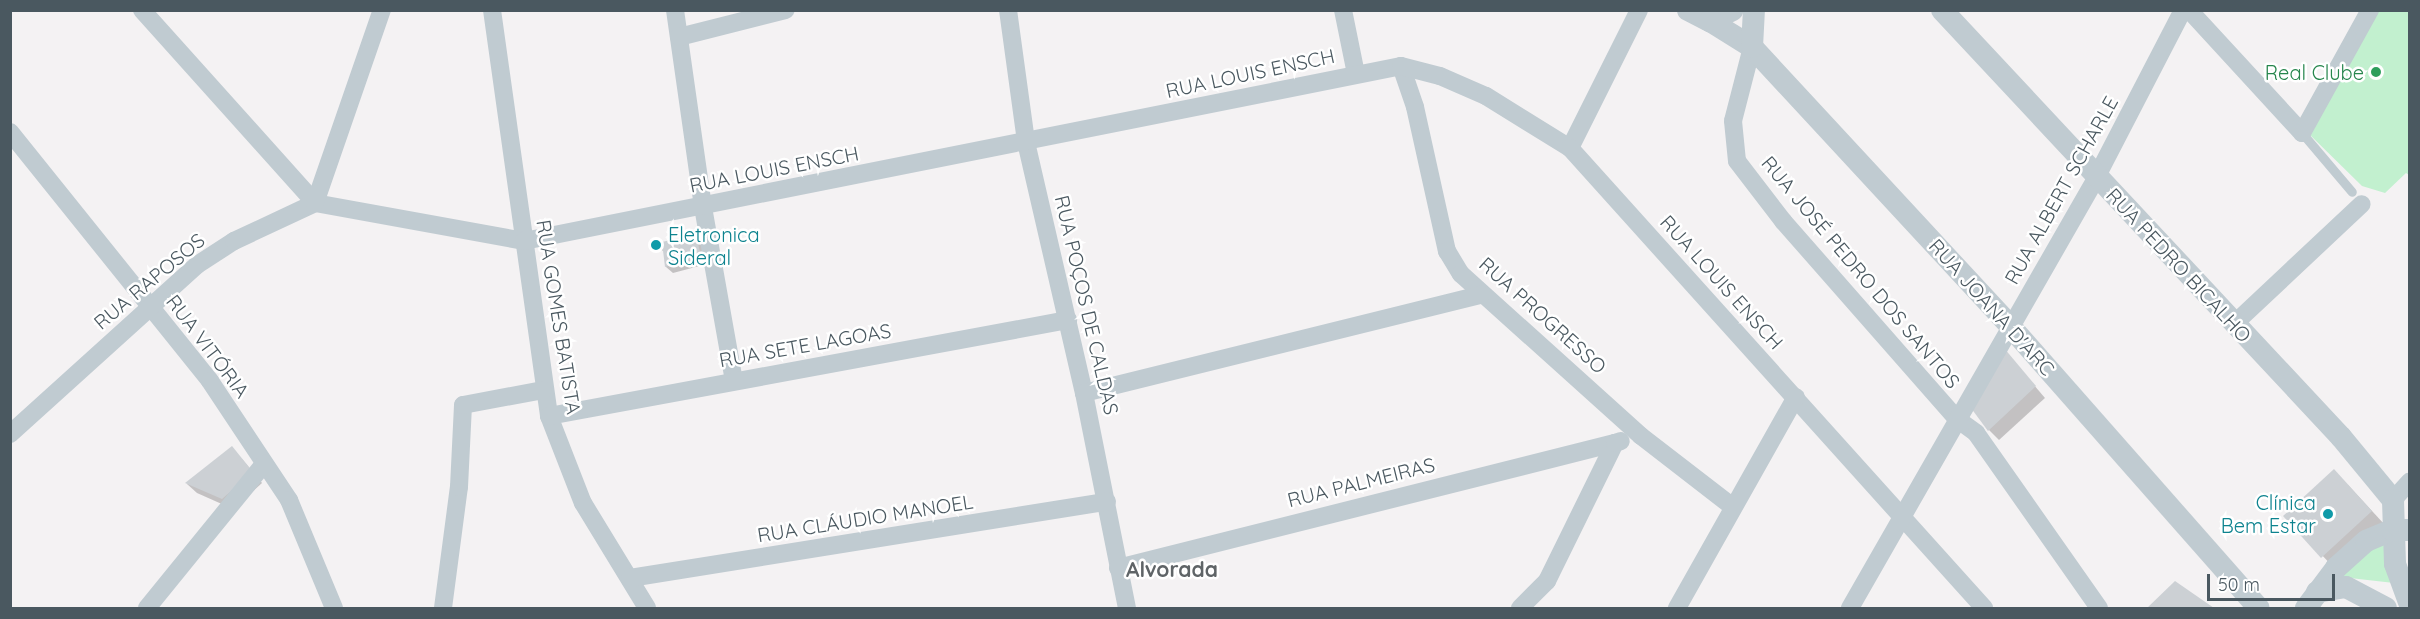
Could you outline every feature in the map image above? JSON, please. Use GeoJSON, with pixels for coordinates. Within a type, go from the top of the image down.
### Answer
{"type":"FeatureCollection","features":[{"type":"Feature","properties":{"kind":"street"},"geometry":{"type":"LineString","coordinates":[[142,10],[315,203],[382,10]]}},
{"type":"Feature","properties":{"kind":"street","name":"RUA GOMES BATISTA"},"geometry":{"type":"LineString","coordinates":[[492,10],[543,390],[549,416],[584,503],[647,609]]}},
{"type":"Feature","properties":{"kind":"street"},"geometry":{"type":"LineString","coordinates":[[675,10],[703,207],[734,381]]}},
{"type":"Feature","properties":{"kind":"street"},"geometry":{"type":"LineString","coordinates":[[679,37],[786,10]]}},
{"type":"Feature","properties":{"kind":"street","name":"RUA POÇOS DE CALDAS"},"geometry":{"type":"LineString","coordinates":[[1008,10],[1026,142],[1084,393],[1127,609]]}},
{"type":"Feature","properties":{"kind":"street"},"geometry":{"type":"LineString","coordinates":[[1343,10],[1356,75]]}},
{"type":"Feature","properties":{"kind":"street"},"geometry":{"type":"LineString","coordinates":[[1570,148],[1639,10]]}},
{"type":"Feature","properties":{"kind":"street","name":"RUA JOANA D'ARC"},"geometry":{"type":"LineString","coordinates":[[1688,10],[1752,47],[2010,326],[2259,609]]}},
{"type":"Feature","properties":{"kind":"street"},"geometry":{"type":"LineString","coordinates":[[1710,21],[1733,10]]}},
{"type":"Feature","properties":{"kind":"street"},"geometry":{"type":"LineString","coordinates":[[1752,47],[1754,10]]}},
{"type":"Feature","properties":{"kind":"street","name":"RUA PEDRO BICALHO"},"geometry":{"type":"LineString","coordinates":[[1942,10],[2341,437],[2393,500]]}},
{"type":"Feature","properties":{"kind":"street","name":"RUA ALBERT SCHARLE"},"geometry":{"type":"LineString","coordinates":[[1850,609],[2097,176],[2183,10]]}},
{"type":"Feature","properties":{"kind":"street"},"geometry":{"type":"LineString","coordinates":[[2189,10],[2302,133],[2370,10]]}},
{"type":"Feature","properties":{"kind":"street","name":"RUA JOSÉ PEDRO DOS SANTOS"},"geometry":{"type":"LineString","coordinates":[[1752,47],[1733,121],[1737,161],[1783,221],[1957,419],[1976,434],[2099,609]]}},
{"type":"Feature","properties":{"kind":"street","name":"RUA LOUIS ENSCH"},"geometry":{"type":"LineString","coordinates":[[315,203],[524,241],[1401,66],[1440,76],[1486,96],[1570,148],[1984,609]]}},
{"type":"Feature","properties":{"kind":"street","name":"RUA PROGRESSO"},"geometry":{"type":"LineString","coordinates":[[1401,66],[1415,107],[1447,251],[1481,295],[1596,392],[1641,436],[1732,507]]}},
{"type":"Feature","properties":{"kind":"street","name":"RUA VITÓRIA"},"geometry":{"type":"LineString","coordinates":[[10,132],[210,381],[289,500],[334,609]]}},
{"type":"Feature","properties":{"kind":"street"},"geometry":{"type":"LineString","coordinates":[[2234,324],[2357,198]]}},
{"type":"Feature","properties":{"kind":"street","name":"RUA RAPOSOS"},"geometry":{"type":"LineString","coordinates":[[10,435],[149,305],[197,265],[234,241],[315,203]]}},
{"type":"Feature","properties":{"kind":"street"},"geometry":{"type":"LineString","coordinates":[[1084,393],[1481,295]]}},
{"type":"Feature","properties":{"kind":"street","name":"RUA SETE LAGOAS"},"geometry":{"type":"LineString","coordinates":[[549,416],[1068,320]]}},
{"type":"Feature","properties":{"kind":"street"},"geometry":{"type":"LineString","coordinates":[[443,609],[459,487],[463,405],[543,390]]}},
{"type":"Feature","properties":{"kind":"street"},"geometry":{"type":"LineString","coordinates":[[1677,609],[1732,507],[1796,397]]}},
{"type":"Feature","properties":{"kind":"street","name":"RUA PALMEIRAS"},"geometry":{"type":"LineString","coordinates":[[1118,568],[1641,436]]}},
{"type":"Feature","properties":{"kind":"street"},"geometry":{"type":"LineString","coordinates":[[1520,609],[1547,581],[1564,551],[1615,443]]}},
{"type":"Feature","properties":{"kind":"street"},"geometry":{"type":"LineString","coordinates":[[147,609],[264,464]]}},
{"type":"Feature","properties":{"kind":"street"},"geometry":{"type":"LineString","coordinates":[[2409,481],[2393,500],[2401,530],[2395,564],[2409,605]]}},
{"type":"Feature","properties":{"kind":"street","name":"RUA CLÁUDIO MANOEL"},"geometry":{"type":"LineString","coordinates":[[630,578],[1107,502]]}},
{"type":"Feature","properties":{"kind":"street"},"geometry":{"type":"LineString","coordinates":[[2311,600],[2366,541],[2401,530]]}},
{"type":"Feature","properties":{"kind":"street"},"geometry":{"type":"LineString","coordinates":[[2311,600],[2346,587],[2386,609]]}},
{"type":"Feature","properties":{"kind":"lane"},"geometry":{"type":"LineString","coordinates":[[2302,133],[2357,198]]}},
{"type":"Feature","properties":{"kind":"green space","name":"Real Clube"},"geometry":{"type":"Polygon","coordinates":[[[2376,11],[2409,11],[2409,175],[2406,173],[2385,193],[2362,186],[2308,133],[2376,11]]]}},
{"type":"Feature","properties":{"kind":"green space"},"geometry":{"type":"Polygon","coordinates":[[[2390,537],[2394,583],[2341,577],[2363,552],[2390,537]]]}},
{"type":"Feature","properties":{"kind":"building"},"geometry":{"type":"Polygon","coordinates":[[[696,234],[701,257],[665,267],[662,242],[696,234]]]}},
{"type":"Feature","properties":{"kind":"building","name":"Eletronica Sideral"},"geometry":{"type":"Polygon","coordinates":[[[660,238],[660,248],[652,250],[651,241],[660,238]]]}},
{"type":"Feature","properties":{"kind":"building"},"geometry":{"type":"Polygon","coordinates":[[[2004,348],[2036,386],[1988,431],[1971,408],[2004,348]]]}},
{"type":"Feature","properties":{"kind":"building"},"geometry":{"type":"Polygon","coordinates":[[[232,446],[253,472],[222,499],[185,483],[232,446]]]}},
{"type":"Feature","properties":{"kind":"building","name":"Clínica Bem Estar"},"geometry":{"type":"Polygon","coordinates":[[[2334,469],[2372,511],[2321,558],[2283,516],[2334,469]]]}},
{"type":"Feature","properties":{"kind":"building"},"geometry":{"type":"Polygon","coordinates":[[[2175,581],[2214,608],[2147,608],[2175,581]]]}},
{"type":"Feature","properties":{"kind":"place","name":"Real Clube"},"geometry":{"type":"Point","coordinates":[2376,72]}},
{"type":"Feature","properties":{"kind":"place","name":"Eletronica Sideral"},"geometry":{"type":"Point","coordinates":[656,245]}},
{"type":"Feature","properties":{"kind":"place","name":"Clínica Bem Estar"},"geometry":{"type":"Point","coordinates":[2328,514]}},
{"type":"Feature","properties":{"kind":"district","name":"Alvorada"},"geometry":{"type":"Point","coordinates":[1172,569]}}]}
